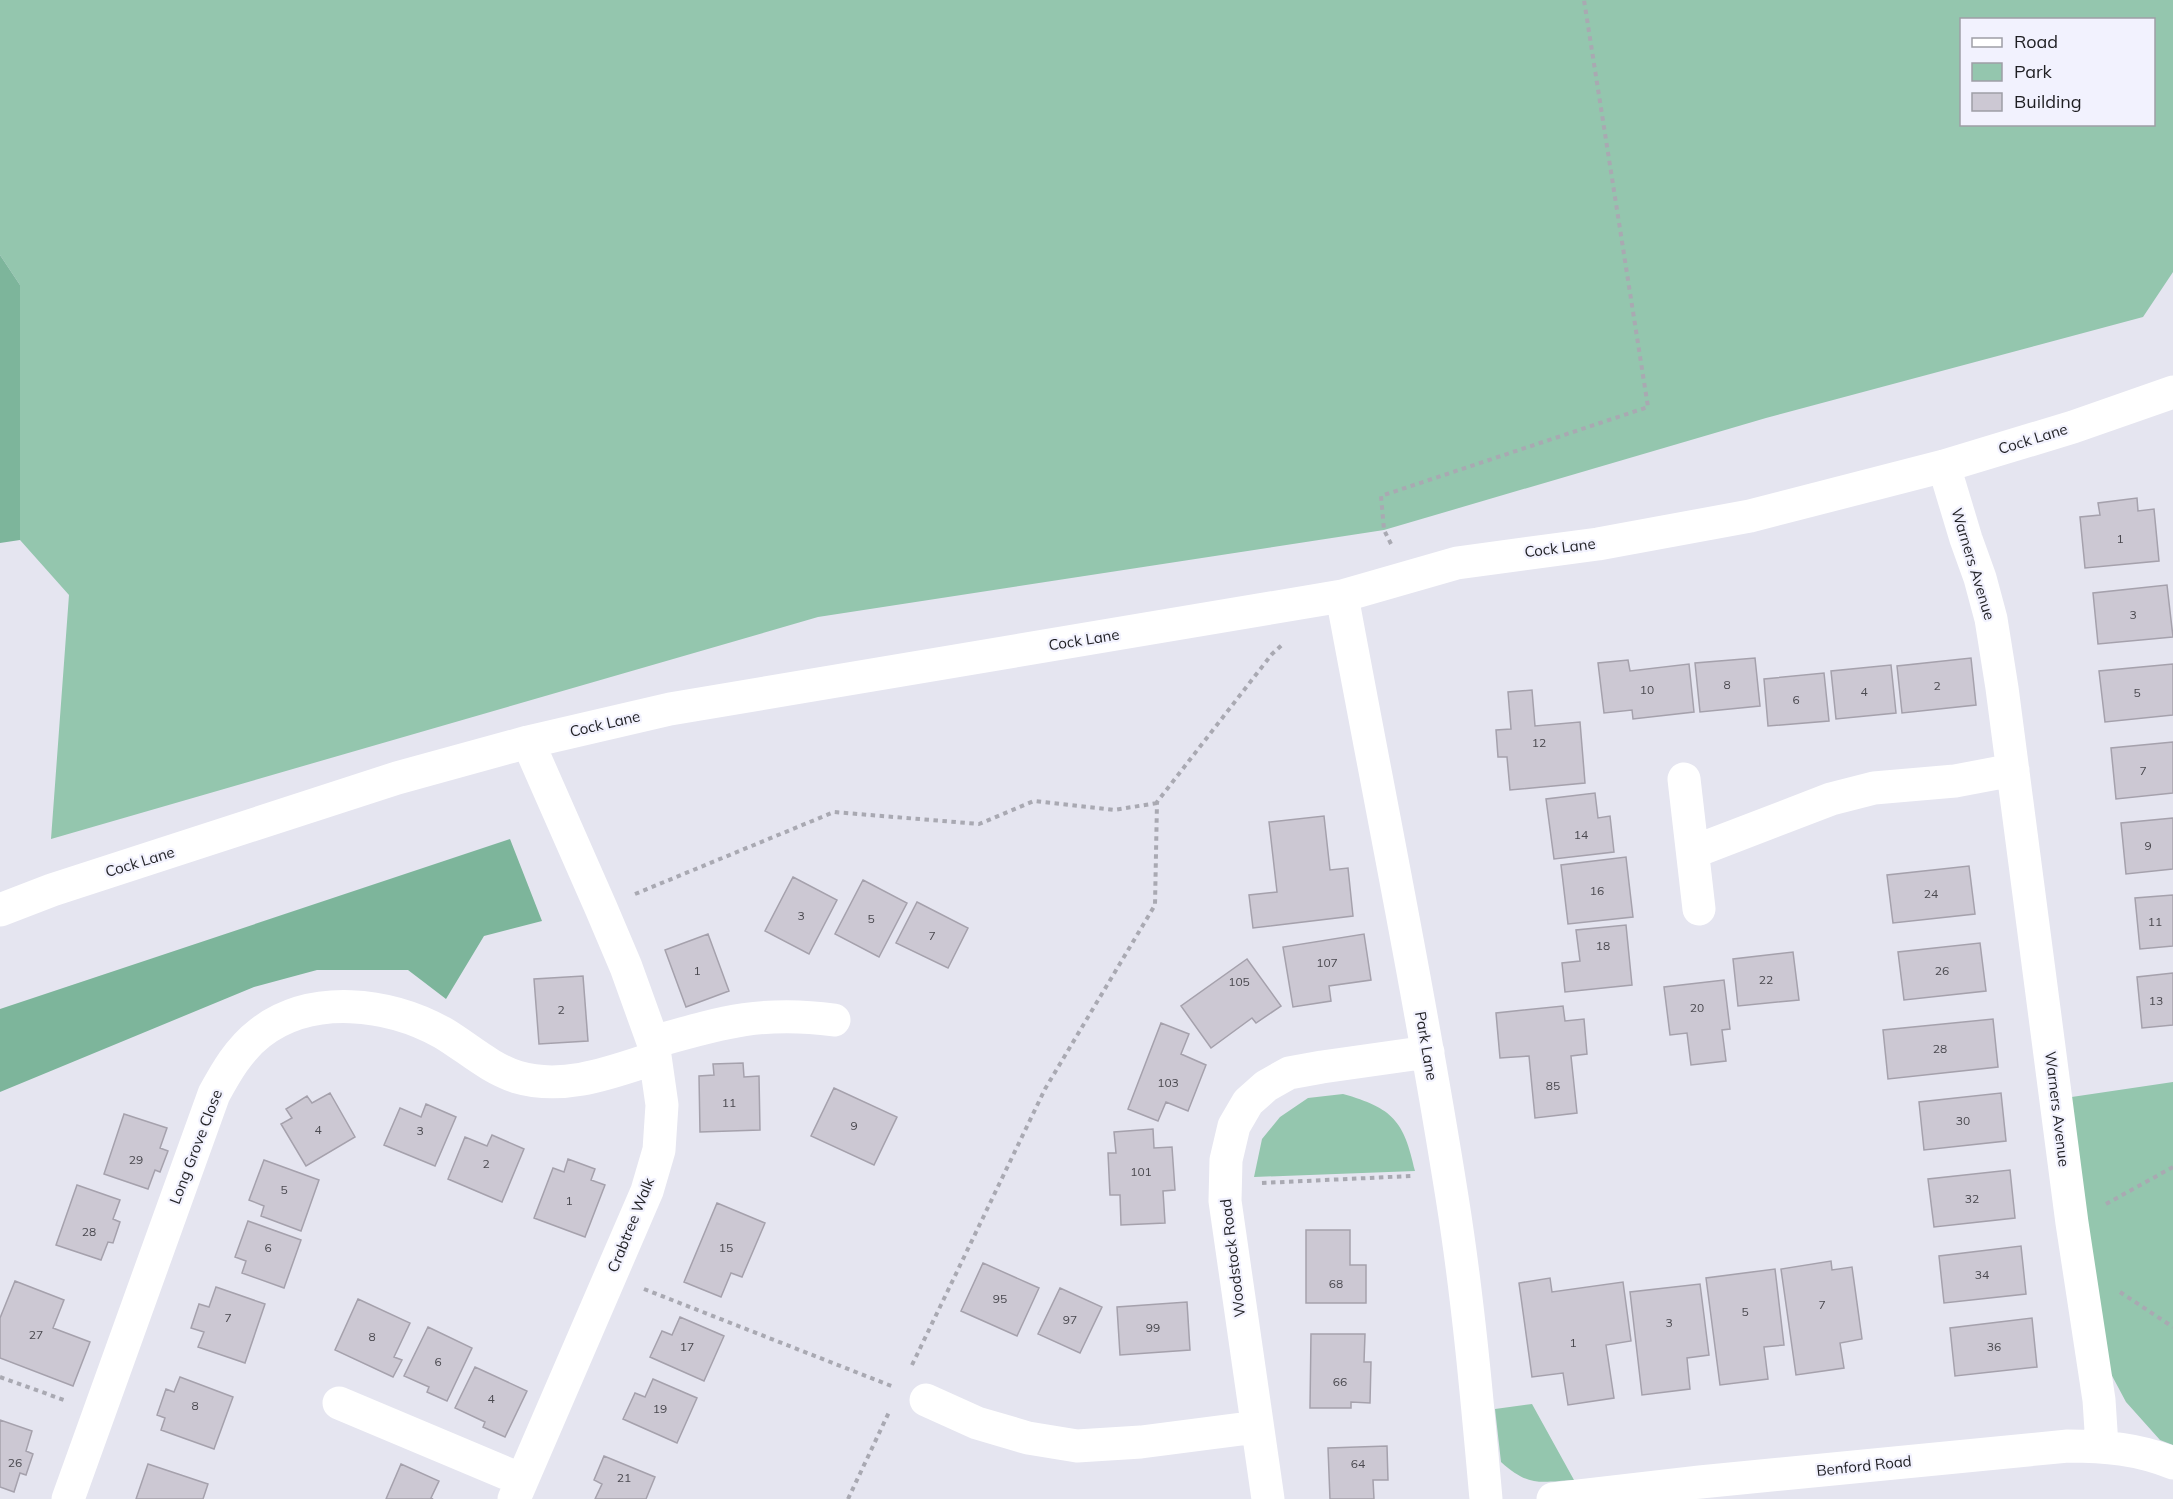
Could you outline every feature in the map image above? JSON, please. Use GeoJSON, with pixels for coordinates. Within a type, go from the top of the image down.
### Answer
{"type":"FeatureCollection","features":[{"type":"Feature","properties":{"kind":"street","name":"Cock Lane"},"geometry":{"type":"LineString","coordinates":[[0,910],[52,890],[398,778],[528,742],[682,707],[1342,596],[1457,563],[1598,544],[1750,516],[1944,466],[2073,428],[2173,392]]}},
{"type":"Feature","properties":{"kind":"street","name":"Warners Avenue"},"geometry":{"type":"LineString","coordinates":[[1944,466],[1991,619],[2072,1223],[2099,1400],[2102,1446]]}},
{"type":"Feature","properties":{"kind":"street","name":"Park Lane"},"geometry":{"type":"LineString","coordinates":[[1342,596],[1428,1052],[1448,1175],[1467,1299],[1486,1499]]}},
{"type":"Feature","properties":{"kind":"street","name":"Crabtree Walk"},"geometry":{"type":"LineString","coordinates":[[518,1489],[639,1211],[659,1150],[662,1105],[654,1050],[626,967],[528,742]]}},
{"type":"Feature","properties":{"kind":"street"},"geometry":{"type":"LineString","coordinates":[[1693,852],[1832,799],[1884,787],[1955,781],[2013,770]]}},
{"type":"Feature","properties":{"kind":"street"},"geometry":{"type":"LineString","coordinates":[[1684,779],[1699,909]]}},
{"type":"Feature","properties":{"kind":"street","name":"Long Grove Close"},"geometry":{"type":"LineString","coordinates":[[68,1499],[214,1094],[233,1060],[260,1033],[310,1010],[338,1007],[371,1008],[408,1018],[443,1033],[484,1062],[518,1077],[551,1081],[589,1079],[708,1027],[747,1018],[800,1016],[834,1020]]}},
{"type":"Feature","properties":{"kind":"street","name":"Woodstock Road"},"geometry":{"type":"LineString","coordinates":[[1269,1499],[1225,1201],[1226,1160],[1234,1126],[1248,1102],[1266,1086],[1289,1073],[1428,1052]]}},
{"type":"Feature","properties":{"kind":"street"},"geometry":{"type":"LineString","coordinates":[[913,1395],[976,1423],[1028,1438],[1077,1446],[1141,1442],[1257,1427]]}},
{"type":"Feature","properties":{"kind":"street"},"geometry":{"type":"LineString","coordinates":[[339,1403],[518,1489]]}},
{"type":"Feature","properties":{"kind":"street","name":"Benford Road"},"geometry":{"type":"LineString","coordinates":[[1553,1499],[2026,1449],[2102,1446],[2135,1450],[2173,1463]]}},
{"type":"Feature","properties":{"kind":"path"},"geometry":{"type":"LineString","coordinates":[[1406,578],[1384,530],[1381,496],[1648,407],[1584,0]]}},
{"type":"Feature","properties":{"kind":"path"},"geometry":{"type":"LineString","coordinates":[[848,1499],[913,1395],[1045,1089],[1155,905],[1157,802],[1272,654],[1289,639]]}},
{"type":"Feature","properties":{"kind":"path"},"geometry":{"type":"LineString","coordinates":[[601,908],[834,812],[979,824],[1034,801],[1114,810],[1157,802]]}},
{"type":"Feature","properties":{"kind":"path"},"geometry":{"type":"LineString","coordinates":[[2072,1223],[2173,1167]]}},
{"type":"Feature","properties":{"kind":"path"},"geometry":{"type":"LineString","coordinates":[[1226,1184],[1448,1175]]}},
{"type":"Feature","properties":{"kind":"path"},"geometry":{"type":"LineString","coordinates":[[2079,1265],[2173,1328]]}},
{"type":"Feature","properties":{"kind":"path"},"geometry":{"type":"LineString","coordinates":[[610,1275],[913,1395]]}},
{"type":"Feature","properties":{"kind":"path"},"geometry":{"type":"LineString","coordinates":[[0,1377],[100,1412]]}},
{"type":"Feature","properties":{"kind":"green space"},"geometry":{"type":"Polygon","coordinates":[[[0,0],[2173,0],[2173,272],[2143,317],[1766,418],[1384,530],[818,617],[51,839],[69,595],[20,540],[20,285],[0,255],[0,0]]]}},
{"type":"Feature","properties":{"kind":"green space"},"geometry":{"type":"Polygon","coordinates":[[[0,255],[20,285],[20,540],[0,543],[0,255]]]}},
{"type":"Feature","properties":{"kind":"green space"},"geometry":{"type":"Polygon","coordinates":[[[510,839],[542,921],[484,936],[446,999],[408,970],[317,970],[254,987],[0,1092],[0,1009],[510,839]]]}},
{"type":"Feature","properties":{"kind":"green space"},"geometry":{"type":"Polygon","coordinates":[[[2173,1082],[2173,1445],[2160,1440],[2126,1402],[2102,1357],[2065,1098],[2173,1082]]]}},
{"type":"Feature","properties":{"kind":"green space"},"geometry":{"type":"Polygon","coordinates":[[[1343,1094],[1374,1105],[1394,1119],[1406,1140],[1415,1171],[1254,1177],[1262,1139],[1280,1117],[1308,1098],[1343,1094]]]}},
{"type":"Feature","properties":{"kind":"green space"},"geometry":{"type":"Polygon","coordinates":[[[1532,1404],[1574,1480],[1535,1481],[1519,1476],[1501,1462],[1495,1409],[1532,1404]]]}},
{"type":"Feature","properties":{"kind":"building"},"geometry":{"type":"Polygon","coordinates":[[[2137,498],[2138,511],[2154,509],[2159,561],[2085,568],[2080,517],[2100,515],[2098,503],[2137,498]]]}},
{"type":"Feature","properties":{"kind":"building"},"geometry":{"type":"Polygon","coordinates":[[[2167,585],[2173,637],[2098,644],[2093,593],[2167,585]]]}},
{"type":"Feature","properties":{"kind":"building"},"geometry":{"type":"Polygon","coordinates":[[[1755,658],[1760,706],[1700,712],[1695,663],[1755,658]]]}},
{"type":"Feature","properties":{"kind":"building"},"geometry":{"type":"Polygon","coordinates":[[[1971,658],[1976,705],[1902,713],[1897,666],[1971,658]]]}},
{"type":"Feature","properties":{"kind":"building"},"geometry":{"type":"Polygon","coordinates":[[[1628,660],[1630,671],[1689,664],[1694,712],[1633,719],[1632,710],[1604,713],[1598,663],[1628,660]]]}},
{"type":"Feature","properties":{"kind":"building"},"geometry":{"type":"Polygon","coordinates":[[[2173,664],[2173,715],[2105,722],[2099,671],[2173,664]]]}},
{"type":"Feature","properties":{"kind":"building"},"geometry":{"type":"Polygon","coordinates":[[[1891,665],[1896,713],[1836,719],[1831,671],[1891,665]]]}},
{"type":"Feature","properties":{"kind":"building"},"geometry":{"type":"Polygon","coordinates":[[[1824,673],[1829,721],[1768,726],[1764,679],[1824,673]]]}},
{"type":"Feature","properties":{"kind":"building"},"geometry":{"type":"Polygon","coordinates":[[[1532,690],[1535,726],[1580,722],[1585,783],[1510,790],[1507,757],[1498,757],[1496,730],[1511,729],[1508,692],[1532,690]]]}},
{"type":"Feature","properties":{"kind":"building"},"geometry":{"type":"Polygon","coordinates":[[[2173,742],[2173,793],[2116,799],[2111,748],[2173,742]]]}},
{"type":"Feature","properties":{"kind":"building"},"geometry":{"type":"Polygon","coordinates":[[[1595,793],[1598,818],[1610,816],[1614,852],[1554,859],[1546,799],[1595,793]]]}},
{"type":"Feature","properties":{"kind":"building"},"geometry":{"type":"Polygon","coordinates":[[[1324,816],[1330,870],[1348,868],[1353,916],[1253,928],[1249,895],[1277,892],[1269,822],[1324,816]]]}},
{"type":"Feature","properties":{"kind":"building"},"geometry":{"type":"Polygon","coordinates":[[[2173,818],[2173,869],[2126,874],[2121,823],[2173,818]]]}},
{"type":"Feature","properties":{"kind":"building"},"geometry":{"type":"Polygon","coordinates":[[[1626,857],[1633,917],[1568,924],[1561,865],[1626,857]]]}},
{"type":"Feature","properties":{"kind":"building"},"geometry":{"type":"Polygon","coordinates":[[[1969,866],[1975,914],[1893,923],[1887,875],[1969,866]]]}},
{"type":"Feature","properties":{"kind":"building"},"geometry":{"type":"Polygon","coordinates":[[[793,877],[837,900],[809,954],[765,931],[793,877]]]}},
{"type":"Feature","properties":{"kind":"building"},"geometry":{"type":"Polygon","coordinates":[[[863,880],[907,903],[879,957],[835,934],[863,880]]]}},
{"type":"Feature","properties":{"kind":"building"},"geometry":{"type":"Polygon","coordinates":[[[2173,895],[2173,946],[2140,949],[2135,898],[2173,895]]]}},
{"type":"Feature","properties":{"kind":"building"},"geometry":{"type":"Polygon","coordinates":[[[917,902],[968,928],[948,968],[896,943],[917,902]]]}},
{"type":"Feature","properties":{"kind":"building"},"geometry":{"type":"Polygon","coordinates":[[[1626,925],[1632,985],[1565,992],[1562,963],[1580,961],[1576,930],[1626,925]]]}},
{"type":"Feature","properties":{"kind":"building"},"geometry":{"type":"Polygon","coordinates":[[[708,934],[729,991],[686,1007],[665,950],[708,934]]]}},
{"type":"Feature","properties":{"kind":"building"},"geometry":{"type":"Polygon","coordinates":[[[1364,934],[1371,980],[1329,986],[1331,1001],[1293,1007],[1283,947],[1364,934]]]}},
{"type":"Feature","properties":{"kind":"building"},"geometry":{"type":"Polygon","coordinates":[[[1980,943],[1986,991],[1904,1000],[1898,952],[1980,943]]]}},
{"type":"Feature","properties":{"kind":"building"},"geometry":{"type":"Polygon","coordinates":[[[1793,952],[1799,1000],[1738,1006],[1733,959],[1793,952]]]}},
{"type":"Feature","properties":{"kind":"building"},"geometry":{"type":"Polygon","coordinates":[[[1247,959],[1281,1006],[1256,1023],[1252,1018],[1211,1048],[1181,1006],[1247,959]]]}},
{"type":"Feature","properties":{"kind":"building"},"geometry":{"type":"Polygon","coordinates":[[[2173,973],[2173,1025],[2142,1028],[2137,977],[2173,973]]]}},
{"type":"Feature","properties":{"kind":"building"},"geometry":{"type":"Polygon","coordinates":[[[583,976],[588,1041],[539,1044],[534,979],[583,976]]]}},
{"type":"Feature","properties":{"kind":"building"},"geometry":{"type":"Polygon","coordinates":[[[1724,980],[1730,1029],[1722,1030],[1726,1061],[1691,1065],[1687,1033],[1670,1035],[1664,987],[1724,980]]]}},
{"type":"Feature","properties":{"kind":"building"},"geometry":{"type":"Polygon","coordinates":[[[1563,1006],[1565,1021],[1584,1019],[1587,1054],[1571,1056],[1577,1113],[1535,1118],[1529,1056],[1500,1058],[1496,1013],[1563,1006]]]}},
{"type":"Feature","properties":{"kind":"building"},"geometry":{"type":"Polygon","coordinates":[[[1993,1019],[1998,1067],[1888,1079],[1883,1030],[1993,1019]]]}},
{"type":"Feature","properties":{"kind":"building"},"geometry":{"type":"Polygon","coordinates":[[[1161,1023],[1189,1034],[1181,1054],[1206,1065],[1188,1111],[1166,1102],[1158,1121],[1128,1109],[1161,1023]]]}},
{"type":"Feature","properties":{"kind":"building"},"geometry":{"type":"Polygon","coordinates":[[[743,1063],[744,1077],[759,1076],[760,1130],[700,1132],[699,1076],[714,1075],[713,1064],[743,1063]]]}},
{"type":"Feature","properties":{"kind":"building"},"geometry":{"type":"Polygon","coordinates":[[[834,1088],[897,1117],[874,1165],[811,1136],[834,1088]]]}},
{"type":"Feature","properties":{"kind":"building"},"geometry":{"type":"Polygon","coordinates":[[[330,1093],[355,1137],[306,1166],[281,1124],[292,1118],[286,1109],[307,1096],[312,1103],[330,1093]]]}},
{"type":"Feature","properties":{"kind":"building"},"geometry":{"type":"Polygon","coordinates":[[[2001,1093],[2006,1141],[1924,1150],[1919,1102],[2001,1093]]]}},
{"type":"Feature","properties":{"kind":"building"},"geometry":{"type":"Polygon","coordinates":[[[426,1104],[456,1117],[435,1166],[384,1145],[400,1108],[421,1117],[426,1104]]]}},
{"type":"Feature","properties":{"kind":"building"},"geometry":{"type":"Polygon","coordinates":[[[124,1114],[167,1128],[160,1148],[168,1151],[160,1172],[155,1170],[148,1189],[104,1174],[124,1114]]]}},
{"type":"Feature","properties":{"kind":"building"},"geometry":{"type":"Polygon","coordinates":[[[1153,1129],[1154,1148],[1172,1147],[1175,1190],[1163,1191],[1165,1223],[1121,1225],[1120,1195],[1110,1195],[1108,1153],[1116,1153],[1114,1132],[1153,1129]]]}},
{"type":"Feature","properties":{"kind":"building"},"geometry":{"type":"Polygon","coordinates":[[[492,1135],[524,1149],[502,1202],[448,1179],[465,1137],[487,1146],[492,1135]]]}},
{"type":"Feature","properties":{"kind":"building"},"geometry":{"type":"Polygon","coordinates":[[[568,1159],[595,1169],[591,1180],[605,1185],[585,1237],[534,1218],[553,1168],[564,1172],[568,1159]]]}},
{"type":"Feature","properties":{"kind":"building"},"geometry":{"type":"Polygon","coordinates":[[[264,1160],[319,1180],[301,1231],[261,1216],[264,1206],[249,1200],[264,1160]]]}},
{"type":"Feature","properties":{"kind":"building"},"geometry":{"type":"Polygon","coordinates":[[[2010,1170],[2015,1218],[1934,1227],[1928,1179],[2010,1170]]]}},
{"type":"Feature","properties":{"kind":"building"},"geometry":{"type":"Polygon","coordinates":[[[77,1185],[120,1200],[113,1219],[120,1222],[113,1243],[108,1242],[101,1260],[56,1245],[77,1185]]]}},
{"type":"Feature","properties":{"kind":"building"},"geometry":{"type":"Polygon","coordinates":[[[717,1203],[765,1223],[742,1277],[731,1273],[721,1297],[684,1282],[717,1203]]]}},
{"type":"Feature","properties":{"kind":"building"},"geometry":{"type":"Polygon","coordinates":[[[248,1221],[301,1240],[284,1288],[242,1273],[246,1261],[235,1257],[248,1221]]]}},
{"type":"Feature","properties":{"kind":"building"},"geometry":{"type":"Polygon","coordinates":[[[1306,1230],[1350,1230],[1350,1265],[1366,1265],[1366,1303],[1306,1303],[1306,1230]]]}},
{"type":"Feature","properties":{"kind":"building"},"geometry":{"type":"Polygon","coordinates":[[[2021,1246],[2026,1294],[1944,1303],[1939,1256],[2021,1246]]]}},
{"type":"Feature","properties":{"kind":"building"},"geometry":{"type":"Polygon","coordinates":[[[1831,1261],[1832,1270],[1852,1267],[1862,1339],[1840,1343],[1844,1368],[1796,1375],[1781,1269],[1831,1261]]]}},
{"type":"Feature","properties":{"kind":"building"},"geometry":{"type":"Polygon","coordinates":[[[983,1263],[1039,1288],[1017,1336],[961,1311],[983,1263]]]}},
{"type":"Feature","properties":{"kind":"building"},"geometry":{"type":"Polygon","coordinates":[[[1775,1269],[1784,1345],[1764,1347],[1768,1379],[1720,1385],[1706,1278],[1775,1269]]]}},
{"type":"Feature","properties":{"kind":"building"},"geometry":{"type":"Polygon","coordinates":[[[1550,1278],[1552,1292],[1623,1282],[1631,1341],[1606,1345],[1614,1398],[1568,1405],[1563,1373],[1532,1377],[1519,1283],[1550,1278]]]}},
{"type":"Feature","properties":{"kind":"building"},"geometry":{"type":"Polygon","coordinates":[[[15,1281],[64,1300],[53,1328],[90,1342],[73,1386],[0,1358],[0,1318],[15,1281]]]}},
{"type":"Feature","properties":{"kind":"building"},"geometry":{"type":"Polygon","coordinates":[[[1700,1284],[1709,1355],[1687,1358],[1690,1389],[1642,1395],[1630,1292],[1700,1284]]]}},
{"type":"Feature","properties":{"kind":"building"},"geometry":{"type":"Polygon","coordinates":[[[216,1287],[265,1304],[245,1363],[198,1347],[204,1332],[191,1328],[199,1304],[209,1307],[216,1287]]]}},
{"type":"Feature","properties":{"kind":"building"},"geometry":{"type":"Polygon","coordinates":[[[1060,1288],[1102,1307],[1080,1353],[1038,1334],[1060,1288]]]}},
{"type":"Feature","properties":{"kind":"building"},"geometry":{"type":"Polygon","coordinates":[[[358,1299],[410,1323],[394,1357],[402,1360],[393,1377],[335,1350],[358,1299]]]}},
{"type":"Feature","properties":{"kind":"building"},"geometry":{"type":"Polygon","coordinates":[[[1187,1302],[1190,1350],[1120,1355],[1117,1307],[1187,1302]]]}},
{"type":"Feature","properties":{"kind":"building"},"geometry":{"type":"Polygon","coordinates":[[[680,1317],[724,1336],[704,1381],[650,1357],[662,1331],[672,1335],[680,1317]]]}},
{"type":"Feature","properties":{"kind":"building"},"geometry":{"type":"Polygon","coordinates":[[[2032,1318],[2037,1367],[1955,1376],[1950,1328],[2032,1318]]]}},
{"type":"Feature","properties":{"kind":"building"},"geometry":{"type":"Polygon","coordinates":[[[428,1327],[472,1348],[447,1401],[427,1392],[429,1387],[404,1376],[428,1327]]]}},
{"type":"Feature","properties":{"kind":"building"},"geometry":{"type":"Polygon","coordinates":[[[1311,1334],[1365,1334],[1364,1362],[1371,1362],[1370,1403],[1351,1402],[1351,1408],[1310,1408],[1311,1334]]]}},
{"type":"Feature","properties":{"kind":"building"},"geometry":{"type":"Polygon","coordinates":[[[475,1367],[527,1391],[505,1437],[483,1427],[485,1422],[455,1408],[475,1367]]]}},
{"type":"Feature","properties":{"kind":"building"},"geometry":{"type":"Polygon","coordinates":[[[180,1377],[233,1397],[214,1449],[161,1430],[165,1418],[157,1415],[166,1389],[174,1392],[180,1377]]]}},
{"type":"Feature","properties":{"kind":"building"},"geometry":{"type":"Polygon","coordinates":[[[653,1379],[697,1398],[677,1443],[623,1419],[635,1393],[645,1397],[653,1379]]]}},
{"type":"Feature","properties":{"kind":"building"},"geometry":{"type":"Polygon","coordinates":[[[0,1420],[32,1431],[26,1451],[33,1454],[26,1475],[20,1473],[14,1492],[0,1487],[0,1420]]]}},
{"type":"Feature","properties":{"kind":"building"},"geometry":{"type":"Polygon","coordinates":[[[1387,1446],[1388,1480],[1373,1480],[1374,1499],[1330,1499],[1328,1448],[1387,1446]]]}},
{"type":"Feature","properties":{"kind":"building"},"geometry":{"type":"Polygon","coordinates":[[[604,1456],[655,1477],[646,1499],[595,1499],[602,1484],[594,1480],[604,1456]]]}},
{"type":"Feature","properties":{"kind":"building"},"geometry":{"type":"Polygon","coordinates":[[[148,1464],[208,1484],[203,1499],[136,1499],[148,1464]]]}},
{"type":"Feature","properties":{"kind":"building"},"geometry":{"type":"Polygon","coordinates":[[[401,1464],[439,1481],[431,1498],[433,1499],[386,1499],[401,1464]]]}}]}
